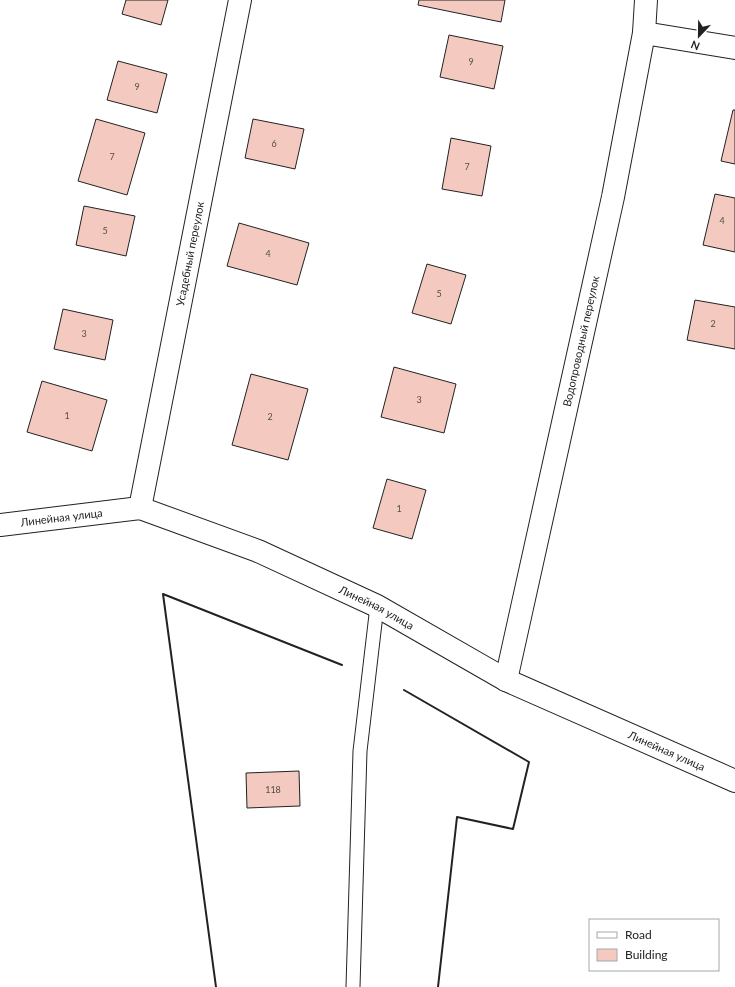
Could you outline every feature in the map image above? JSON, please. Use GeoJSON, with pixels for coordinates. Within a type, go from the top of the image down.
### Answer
{"type":"FeatureCollection","features":[{"type":"Feature","properties":{"kind":"street","name":"Усадебный переулок"},"geometry":{"type":"LineString","coordinates":[[140,508],[240,0]]}},
{"type":"Feature","properties":{"kind":"street","name":"Водопроводный переулок"},"geometry":{"type":"LineString","coordinates":[[506,680],[612,197],[644,33],[646,0]]}},
{"type":"Feature","properties":{"kind":"street"},"geometry":{"type":"LineString","coordinates":[[644,33],[735,48]]}},
{"type":"Feature","properties":{"kind":"street","name":"Линейная улица"},"geometry":{"type":"LineString","coordinates":[[0,525],[140,508],[258,551],[378,606],[506,680],[735,780]]}},
{"type":"Feature","properties":{"kind":"lane"},"geometry":{"type":"LineString","coordinates":[[353,987],[360,751],[378,606]]}},
{"type":"Feature","properties":{"kind":"building"},"geometry":{"type":"Polygon","coordinates":[[[126,0],[168,0],[161,25],[122,14],[126,0]]]}},
{"type":"Feature","properties":{"kind":"building"},"geometry":{"type":"Polygon","coordinates":[[[419,0],[505,0],[501,22],[418,5],[419,0]]]}},
{"type":"Feature","properties":{"kind":"building"},"geometry":{"type":"Polygon","coordinates":[[[449,35],[503,46],[494,89],[440,77],[449,35]]]}},
{"type":"Feature","properties":{"kind":"building"},"geometry":{"type":"Polygon","coordinates":[[[118,61],[167,74],[157,113],[107,100],[118,61]]]}},
{"type":"Feature","properties":{"kind":"building"},"geometry":{"type":"Polygon","coordinates":[[[733,110],[735,110],[735,164],[721,161],[733,110]]]}},
{"type":"Feature","properties":{"kind":"building"},"geometry":{"type":"Polygon","coordinates":[[[96,119],[145,133],[127,195],[78,181],[96,119]]]}},
{"type":"Feature","properties":{"kind":"building"},"geometry":{"type":"Polygon","coordinates":[[[253,119],[304,129],[295,169],[245,158],[253,119]]]}},
{"type":"Feature","properties":{"kind":"building"},"geometry":{"type":"Polygon","coordinates":[[[451,138],[491,146],[482,196],[442,189],[451,138]]]}},
{"type":"Feature","properties":{"kind":"building"},"geometry":{"type":"Polygon","coordinates":[[[715,194],[735,198],[735,252],[703,245],[715,194]]]}},
{"type":"Feature","properties":{"kind":"building"},"geometry":{"type":"Polygon","coordinates":[[[84,206],[135,216],[126,256],[76,245],[84,206]]]}},
{"type":"Feature","properties":{"kind":"building"},"geometry":{"type":"Polygon","coordinates":[[[239,223],[309,243],[297,285],[227,266],[239,223]]]}},
{"type":"Feature","properties":{"kind":"building"},"geometry":{"type":"Polygon","coordinates":[[[427,264],[466,275],[451,324],[412,313],[427,264]]]}},
{"type":"Feature","properties":{"kind":"building"},"geometry":{"type":"Polygon","coordinates":[[[695,300],[735,307],[735,349],[687,340],[695,300]]]}},
{"type":"Feature","properties":{"kind":"building"},"geometry":{"type":"Polygon","coordinates":[[[63,309],[113,320],[105,360],[54,349],[63,309]]]}},
{"type":"Feature","properties":{"kind":"building"},"geometry":{"type":"Polygon","coordinates":[[[394,367],[456,384],[444,433],[381,417],[394,367]]]}},
{"type":"Feature","properties":{"kind":"building"},"geometry":{"type":"Polygon","coordinates":[[[251,374],[308,389],[288,460],[232,445],[251,374]]]}},
{"type":"Feature","properties":{"kind":"building"},"geometry":{"type":"Polygon","coordinates":[[[42,381],[107,400],[92,451],[27,432],[42,381]]]}},
{"type":"Feature","properties":{"kind":"building"},"geometry":{"type":"Polygon","coordinates":[[[387,479],[426,490],[412,539],[373,528],[387,479]]]}},
{"type":"Feature","properties":{"kind":"building"},"geometry":{"type":"Polygon","coordinates":[[[299,771],[300,806],[247,808],[246,773],[299,771]]]}},
{"type":"Feature","properties":{"kind":"wall"},"geometry":{"type":"LineString","coordinates":[[216,987],[163,594],[342,665]]}},
{"type":"Feature","properties":{"kind":"wall"},"geometry":{"type":"LineString","coordinates":[[404,690],[529,762],[513,829],[457,817],[438,987]]}}]}
